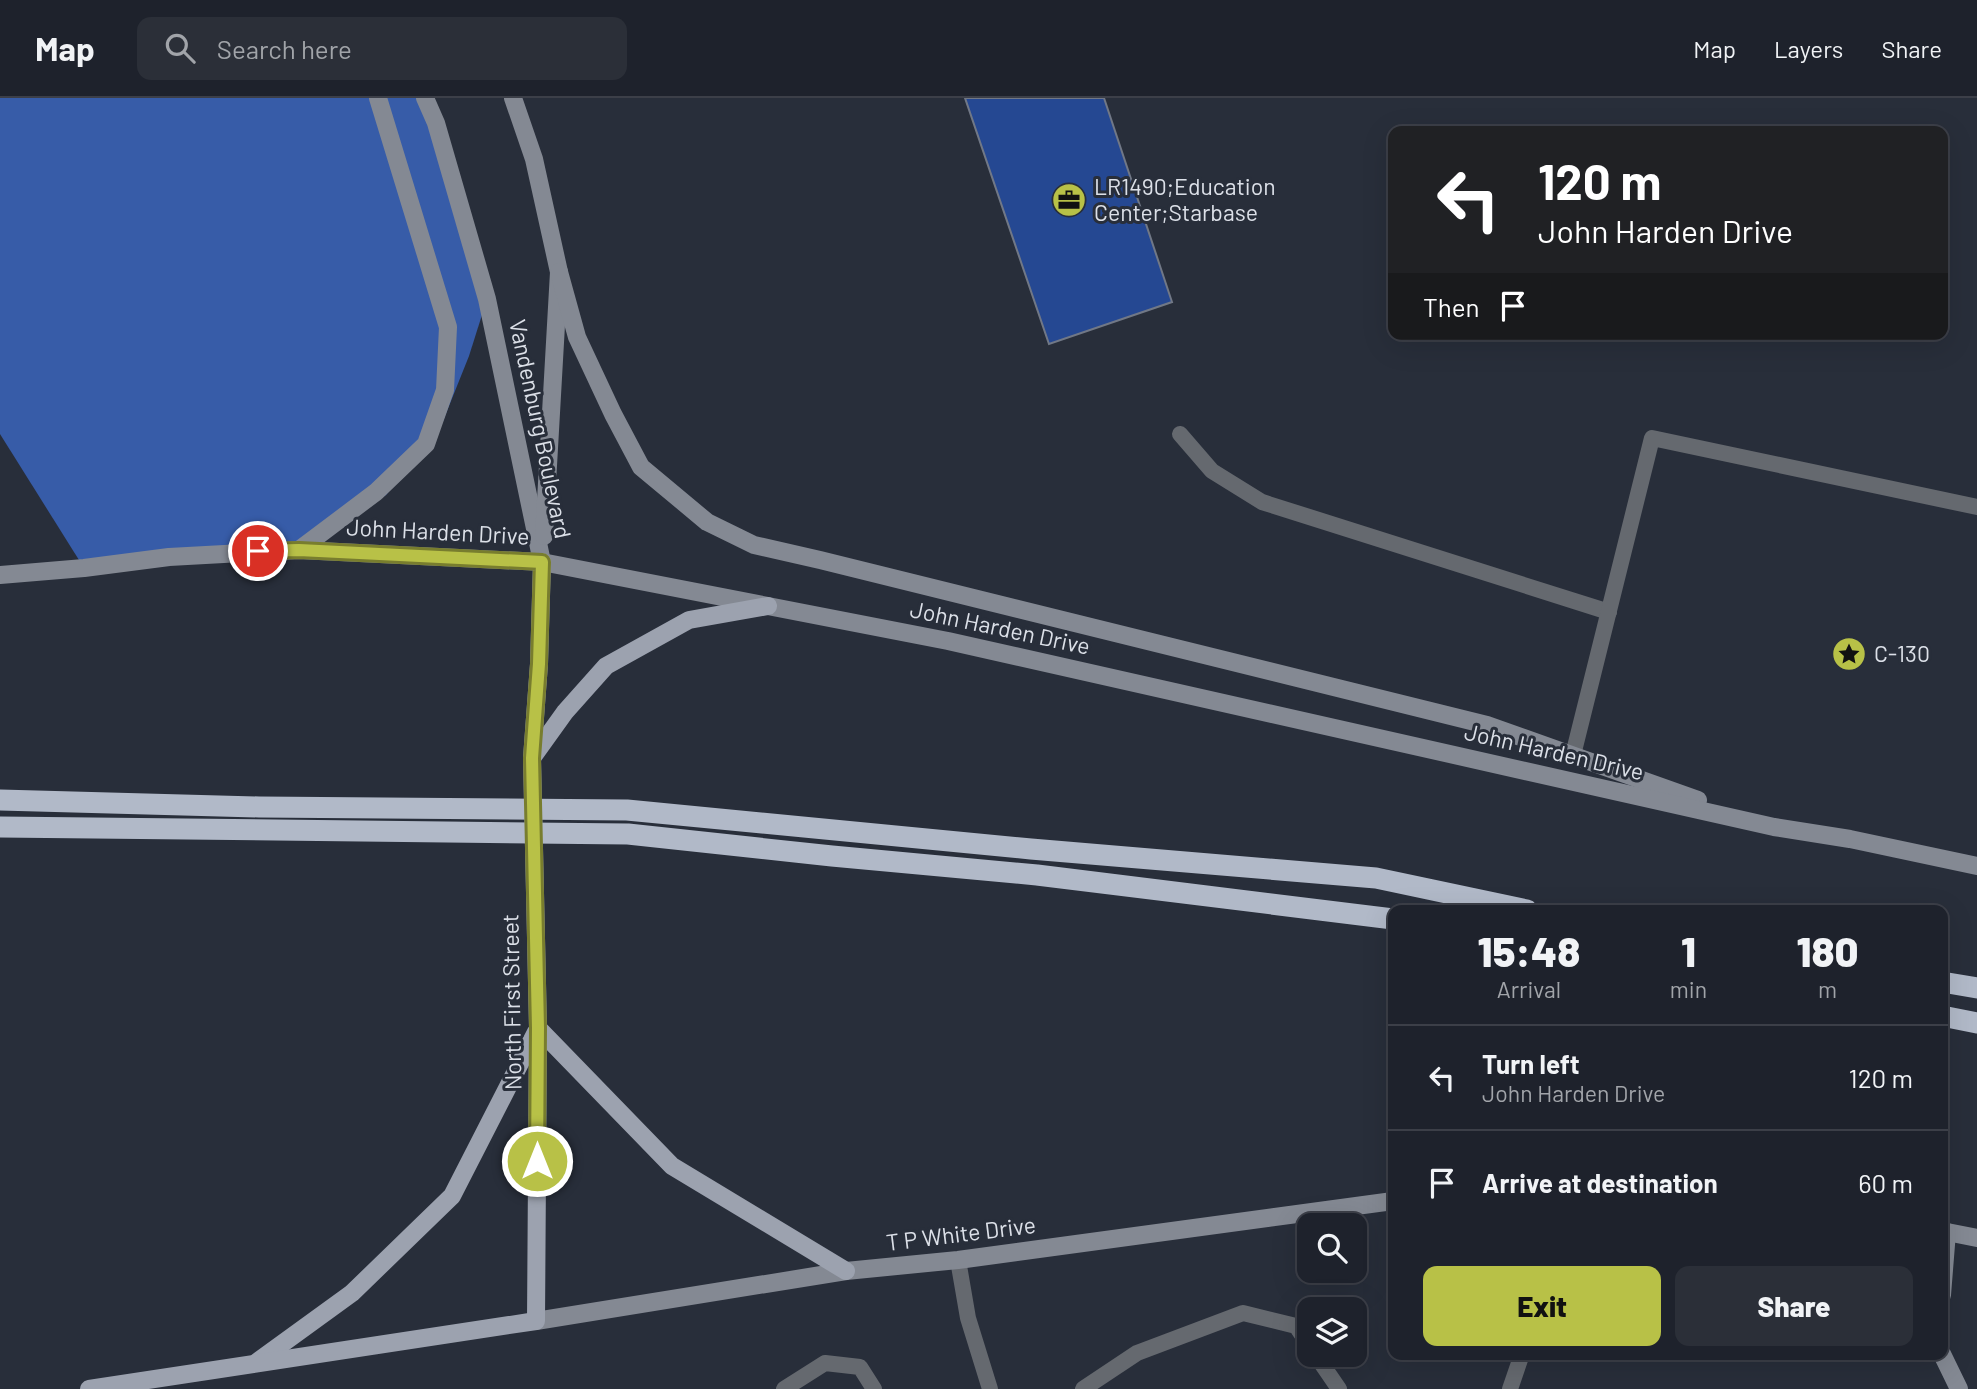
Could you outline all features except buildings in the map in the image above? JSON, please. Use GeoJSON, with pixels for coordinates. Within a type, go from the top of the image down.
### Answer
{"type":"FeatureCollection","features":[{"type":"Feature","properties":{"kind":"highway"},"geometry":{"type":"LineString","coordinates":[[0,800],[259,807],[627,810],[1017,848],[1376,878],[1503,905]]}},
{"type":"Feature","properties":{"kind":"highway"},"geometry":{"type":"LineString","coordinates":[[0,827],[628,834],[1037,875],[1388,918]]}},
{"type":"Feature","properties":{"kind":"highway"},"geometry":{"type":"LineString","coordinates":[[1948,983],[1977,988]]}},
{"type":"Feature","properties":{"kind":"highway"},"geometry":{"type":"LineString","coordinates":[[1948,1017],[1977,1023]]}},
{"type":"Feature","properties":{"kind":"main road"},"geometry":{"type":"LineString","coordinates":[[299,550],[376,492],[426,444],[444,390],[448,327],[378,98]]}},
{"type":"Feature","properties":{"kind":"main road","name":"Vandenburg Boulevard"},"geometry":{"type":"LineString","coordinates":[[425,98],[436,123],[487,299],[542,562]]}},
{"type":"Feature","properties":{"kind":"main road","name":"Vandenburg Boulevard"},"geometry":{"type":"LineString","coordinates":[[513,98],[534,159],[559,272],[542,562]]}},
{"type":"Feature","properties":{"kind":"main road"},"geometry":{"type":"LineString","coordinates":[[559,272],[577,337],[613,414],[642,467],[707,522],[754,545],[1487,725],[1774,827]]}},
{"type":"Feature","properties":{"kind":"main road","name":"John Harden Drive"},"geometry":{"type":"LineString","coordinates":[[0,575],[169,558],[299,550],[542,562],[948,641],[1774,827],[1850,839],[1977,866]]}},
{"type":"Feature","properties":{"kind":"main road","name":"North First Street"},"geometry":{"type":"LineString","coordinates":[[536,1321],[538,1028],[532,758],[539,664],[542,562]]}},
{"type":"Feature","properties":{"kind":"main road"},"geometry":{"type":"LineString","coordinates":[[532,758],[565,712],[606,666],[690,620],[768,606]]}},
{"type":"Feature","properties":{"kind":"main road"},"geometry":{"type":"LineString","coordinates":[[254,1364],[352,1293],[452,1196],[538,1028],[672,1166],[846,1272]]}},
{"type":"Feature","properties":{"kind":"main road","name":"T P White Drive"},"geometry":{"type":"LineString","coordinates":[[536,1321],[846,1272],[958,1260],[1388,1202]]}},
{"type":"Feature","properties":{"kind":"main road"},"geometry":{"type":"LineString","coordinates":[[1948,1232],[1977,1238]]}},
{"type":"Feature","properties":{"kind":"main road"},"geometry":{"type":"LineString","coordinates":[[89,1389],[536,1321]]}},
{"type":"Feature","properties":{"kind":"main road"},"geometry":{"type":"LineString","coordinates":[[1945,1360],[1959,1389]]}},
{"type":"Feature","properties":{"kind":"lane"},"geometry":{"type":"LineString","coordinates":[[1180,434],[1212,471],[1262,502],[1609,612]]}},
{"type":"Feature","properties":{"kind":"lane"},"geometry":{"type":"LineString","coordinates":[[1573,755],[1652,438],[1977,508]]}},
{"type":"Feature","properties":{"kind":"lane"},"geometry":{"type":"LineString","coordinates":[[958,1260],[968,1318],[990,1389]]}},
{"type":"Feature","properties":{"kind":"lane"},"geometry":{"type":"LineString","coordinates":[[1083,1389],[1137,1353],[1243,1313],[1297,1327]]}},
{"type":"Feature","properties":{"kind":"lane"},"geometry":{"type":"LineString","coordinates":[[1510,1389],[1520,1360]]}},
{"type":"Feature","properties":{"kind":"lane"},"geometry":{"type":"LineString","coordinates":[[784,1389],[825,1363],[860,1367],[874,1389]]}},
{"type":"Feature","properties":{"kind":"lane"},"geometry":{"type":"LineString","coordinates":[[1324,1367],[1339,1389]]}},
{"type":"Feature","properties":{"kind":"shaded area"},"geometry":{"type":"Polygon","coordinates":[[[0,98],[425,98],[487,299],[469,356],[441,426],[386,495],[299,550],[84,568],[0,434],[0,98]]]}},
{"type":"Feature","properties":{"kind":"place","name":"LR1490;Education Center;Starbase"},"geometry":{"type":"Point","coordinates":[1069,200]}},
{"type":"Feature","properties":{"kind":"place","name":"C-130"},"geometry":{"type":"Point","coordinates":[1849,654]}},
{"type":"Feature","properties":{"kind":"route"},"geometry":{"type":"LineString","coordinates":[[258,551],[299,550],[542,562],[539,664],[532,758],[538,1028],[537,1161]]}}]}
